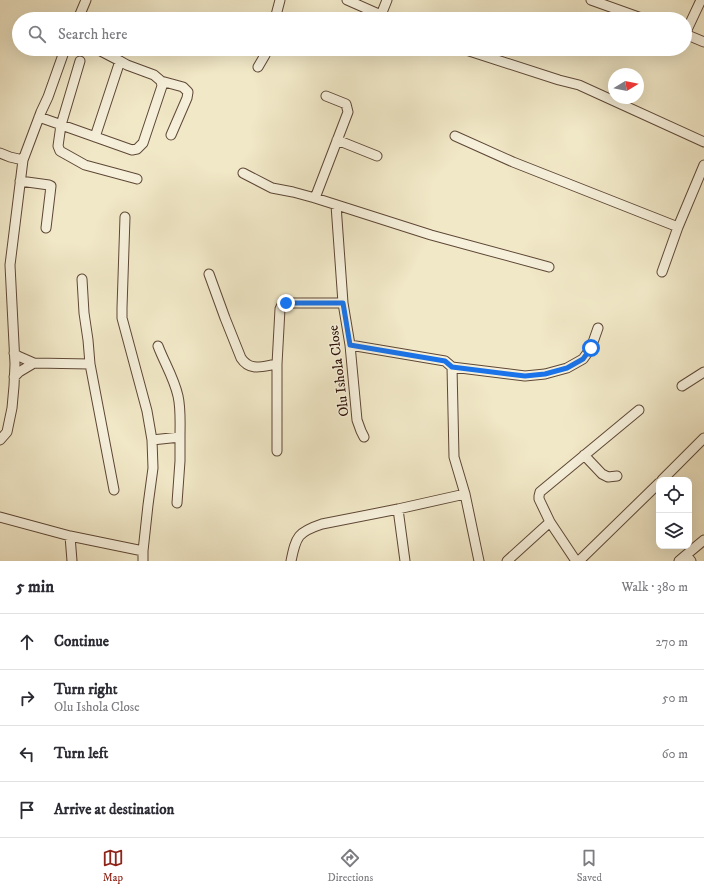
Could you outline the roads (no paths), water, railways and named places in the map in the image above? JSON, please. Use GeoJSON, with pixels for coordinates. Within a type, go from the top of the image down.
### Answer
{"type":"FeatureCollection","features":[{"type":"Feature","properties":{"kind":"street"},"geometry":{"type":"LineString","coordinates":[[81,12],[86,0]]}},
{"type":"Feature","properties":{"kind":"street"},"geometry":{"type":"LineString","coordinates":[[277,12],[280,0]]}},
{"type":"Feature","properties":{"kind":"street"},"geometry":{"type":"LineString","coordinates":[[347,0],[374,12]]}},
{"type":"Feature","properties":{"kind":"street"},"geometry":{"type":"LineString","coordinates":[[382,12],[387,0]]}},
{"type":"Feature","properties":{"kind":"street"},"geometry":{"type":"LineString","coordinates":[[692,19],[701,0]]}},
{"type":"Feature","properties":{"kind":"street"},"geometry":{"type":"LineString","coordinates":[[596,1],[625,12]]}},
{"type":"Feature","properties":{"kind":"street"},"geometry":{"type":"LineString","coordinates":[[692,37],[704,42]]}},
{"type":"Feature","properties":{"kind":"street"},"geometry":{"type":"LineString","coordinates":[[0,440],[7,432],[12,408],[14,353],[10,265],[23,160],[63,56]]}},
{"type":"Feature","properties":{"kind":"street"},"geometry":{"type":"LineString","coordinates":[[110,56],[127,65],[154,75],[161,81],[183,87],[188,92],[172,135]]}},
{"type":"Feature","properties":{"kind":"street"},"geometry":{"type":"LineString","coordinates":[[258,67],[264,56]]}},
{"type":"Feature","properties":{"kind":"street"},"geometry":{"type":"LineString","coordinates":[[485,56],[579,85],[704,142]]}},
{"type":"Feature","properties":{"kind":"street"},"geometry":{"type":"LineString","coordinates":[[80,61],[61,125],[58,146],[60,151],[85,165],[136,179]]}},
{"type":"Feature","properties":{"kind":"street"},"geometry":{"type":"LineString","coordinates":[[95,137],[120,61]]}},
{"type":"Feature","properties":{"kind":"street"},"geometry":{"type":"LineString","coordinates":[[39,117],[132,150],[137,149],[143,143],[162,86],[161,81]]}},
{"type":"Feature","properties":{"kind":"street"},"geometry":{"type":"LineString","coordinates":[[315,198],[348,112],[346,104],[326,96]]}},
{"type":"Feature","properties":{"kind":"street"},"geometry":{"type":"LineString","coordinates":[[455,136],[513,162],[678,227]]}},
{"type":"Feature","properties":{"kind":"street"},"geometry":{"type":"LineString","coordinates":[[337,140],[377,156]]}},
{"type":"Feature","properties":{"kind":"street"},"geometry":{"type":"LineString","coordinates":[[0,153],[23,160]]}},
{"type":"Feature","properties":{"kind":"street"},"geometry":{"type":"LineString","coordinates":[[662,272],[678,227],[704,165]]}},
{"type":"Feature","properties":{"kind":"street"},"geometry":{"type":"LineString","coordinates":[[243,173],[272,188],[315,198],[431,235],[549,267]]}},
{"type":"Feature","properties":{"kind":"street"},"geometry":{"type":"LineString","coordinates":[[20,181],[50,186],[46,228]]}},
{"type":"Feature","properties":{"kind":"street","name":"Olu Ishola Close"},"geometry":{"type":"LineString","coordinates":[[336,205],[343,303],[350,345],[357,420],[364,438]]}},
{"type":"Feature","properties":{"kind":"street"},"geometry":{"type":"LineString","coordinates":[[126,217],[122,318],[147,412],[152,440],[153,468],[143,561]]}},
{"type":"Feature","properties":{"kind":"street"},"geometry":{"type":"LineString","coordinates":[[0,262],[10,265]]}},
{"type":"Feature","properties":{"kind":"street"},"geometry":{"type":"LineString","coordinates":[[209,274],[244,363],[248,366],[254,367],[277,364]]}},
{"type":"Feature","properties":{"kind":"street"},"geometry":{"type":"LineString","coordinates":[[82,279],[90,364],[114,490]]}},
{"type":"Feature","properties":{"kind":"street"},"geometry":{"type":"LineString","coordinates":[[277,451],[277,364],[280,309],[282,305],[286,303],[343,303]]}},
{"type":"Feature","properties":{"kind":"street"},"geometry":{"type":"LineString","coordinates":[[350,345],[445,361],[452,367],[525,376],[545,374],[567,368],[583,359],[591,348],[598,328]]}},
{"type":"Feature","properties":{"kind":"street"},"geometry":{"type":"LineString","coordinates":[[158,346],[175,386],[180,407],[180,461],[177,503]]}},
{"type":"Feature","properties":{"kind":"street"},"geometry":{"type":"LineString","coordinates":[[14,353],[34,363],[90,364]]}},
{"type":"Feature","properties":{"kind":"street"},"geometry":{"type":"LineString","coordinates":[[14,377],[19,372],[34,363]]}},
{"type":"Feature","properties":{"kind":"street"},"geometry":{"type":"LineString","coordinates":[[452,367],[454,457],[464,494],[478,561]]}},
{"type":"Feature","properties":{"kind":"street"},"geometry":{"type":"LineString","coordinates":[[682,386],[704,372]]}},
{"type":"Feature","properties":{"kind":"street"},"geometry":{"type":"LineString","coordinates":[[576,561],[550,522],[539,498],[540,492],[639,410]]}},
{"type":"Feature","properties":{"kind":"street"},"geometry":{"type":"LineString","coordinates":[[152,440],[180,437]]}},
{"type":"Feature","properties":{"kind":"street"},"geometry":{"type":"LineString","coordinates":[[666,477],[700,448],[704,438]]}},
{"type":"Feature","properties":{"kind":"street"},"geometry":{"type":"LineString","coordinates":[[584,455],[602,474],[608,477],[617,476]]}},
{"type":"Feature","properties":{"kind":"street"},"geometry":{"type":"LineString","coordinates":[[579,561],[656,486]]}},
{"type":"Feature","properties":{"kind":"street"},"geometry":{"type":"LineString","coordinates":[[291,561],[297,541],[301,534],[306,530],[322,524],[464,494]]}},
{"type":"Feature","properties":{"kind":"street"},"geometry":{"type":"LineString","coordinates":[[398,509],[405,561]]}},
{"type":"Feature","properties":{"kind":"street"},"geometry":{"type":"LineString","coordinates":[[0,517],[70,536],[143,551]]}},
{"type":"Feature","properties":{"kind":"street"},"geometry":{"type":"LineString","coordinates":[[507,561],[550,522]]}},
{"type":"Feature","properties":{"kind":"street"},"geometry":{"type":"LineString","coordinates":[[70,536],[72,561]]}},
{"type":"Feature","properties":{"kind":"street"},"geometry":{"type":"LineString","coordinates":[[686,559],[704,540]]}}]}
